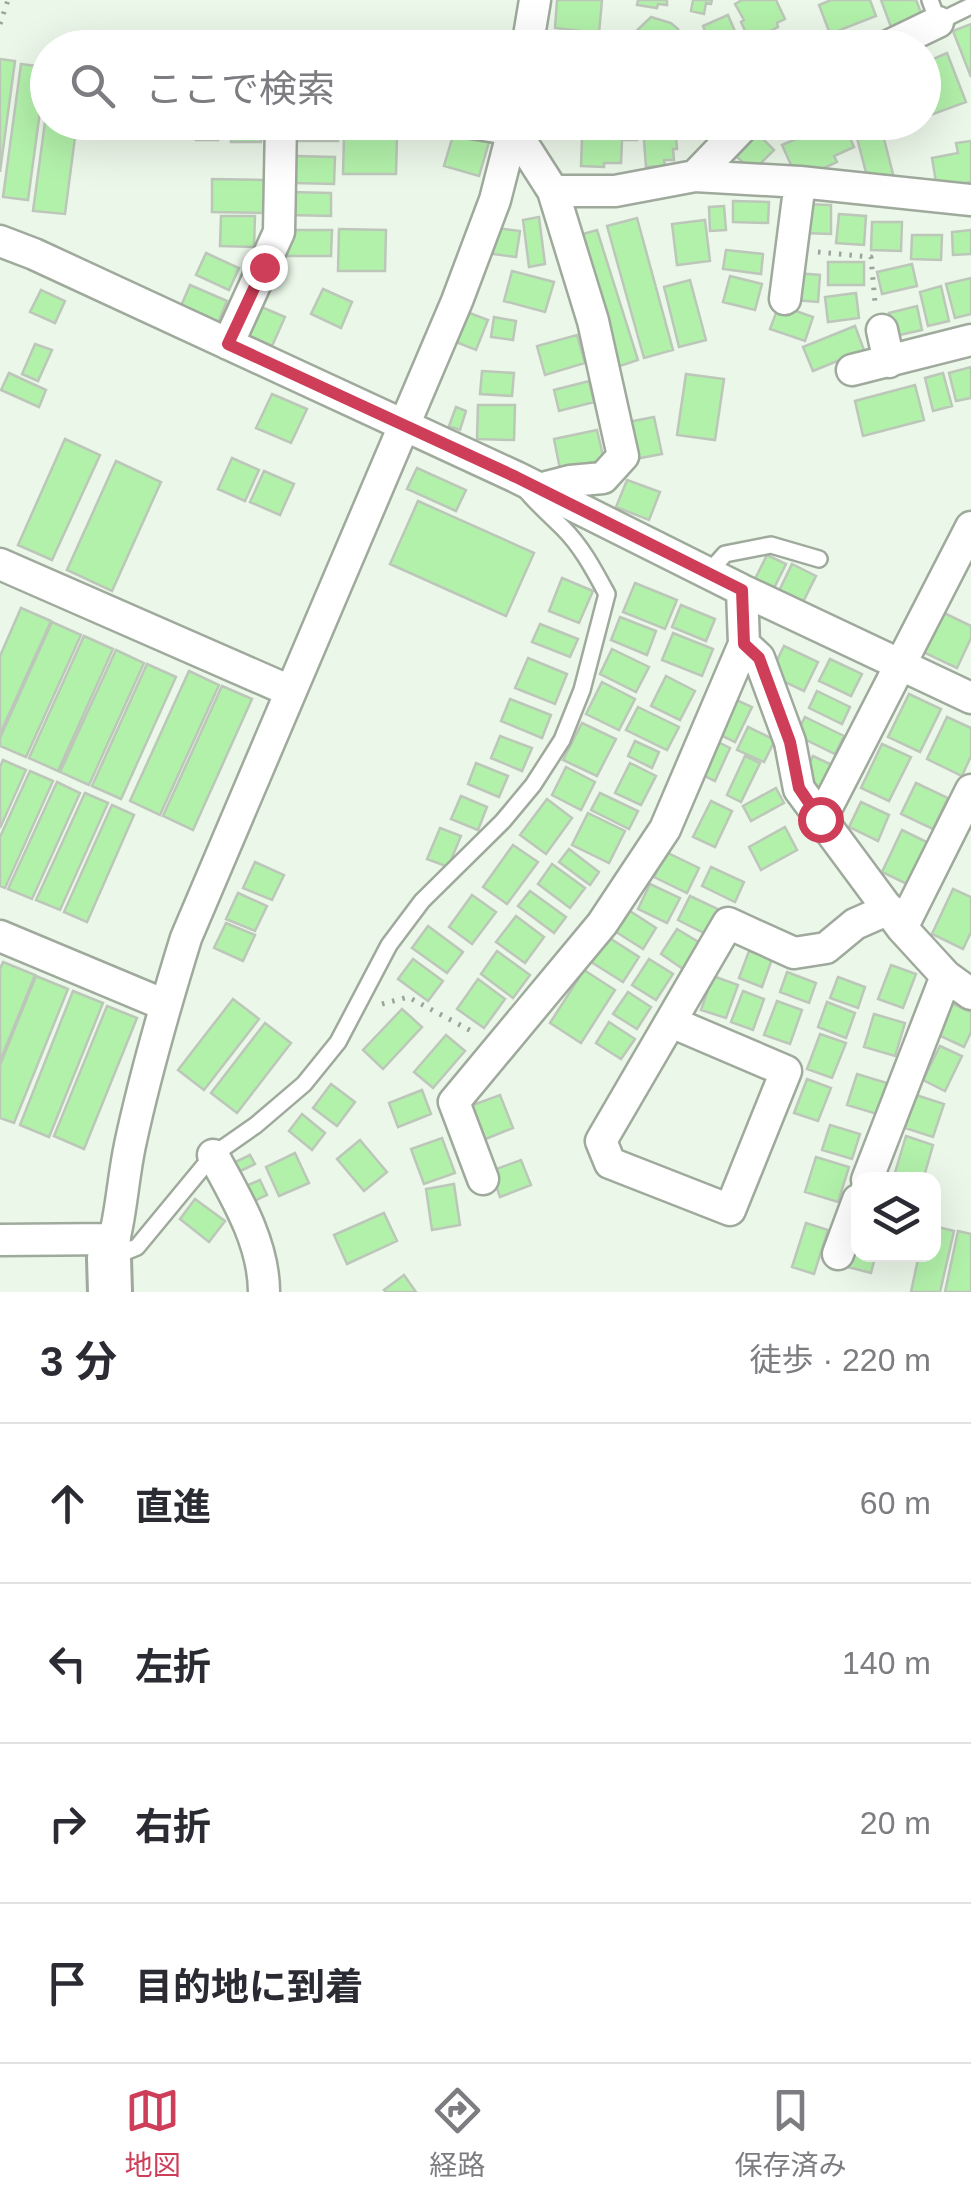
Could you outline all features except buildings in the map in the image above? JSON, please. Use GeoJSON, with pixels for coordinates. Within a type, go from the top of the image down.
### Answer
{"type":"FeatureCollection","features":[{"type":"Feature","properties":{"kind":"street"},"geometry":{"type":"LineString","coordinates":[[531,30],[535,0]]}},
{"type":"Feature","properties":{"kind":"street"},"geometry":{"type":"LineString","coordinates":[[908,30],[934,11]]}},
{"type":"Feature","properties":{"kind":"street"},"geometry":{"type":"LineString","coordinates":[[228,344],[278,232],[281,140]]}},
{"type":"Feature","properties":{"kind":"street"},"geometry":{"type":"LineString","coordinates":[[0,1240],[111,1263],[130,1146],[186,938],[480,244],[511,140]]}},
{"type":"Feature","properties":{"kind":"street"},"geometry":{"type":"LineString","coordinates":[[523,140],[553,191],[593,321],[624,456],[604,478],[527,483]]}},
{"type":"Feature","properties":{"kind":"street"},"geometry":{"type":"LineString","coordinates":[[695,176],[730,140]]}},
{"type":"Feature","properties":{"kind":"street"},"geometry":{"type":"LineString","coordinates":[[553,191],[614,192],[695,176],[800,182],[971,200]]}},
{"type":"Feature","properties":{"kind":"street"},"geometry":{"type":"LineString","coordinates":[[785,299],[800,182]]}},
{"type":"Feature","properties":{"kind":"street"},"geometry":{"type":"LineString","coordinates":[[0,241],[527,483],[971,698]]}},
{"type":"Feature","properties":{"kind":"street"},"geometry":{"type":"LineString","coordinates":[[882,330],[889,362]]}},
{"type":"Feature","properties":{"kind":"street"},"geometry":{"type":"LineString","coordinates":[[852,370],[971,340]]}},
{"type":"Feature","properties":{"kind":"street"},"geometry":{"type":"LineString","coordinates":[[820,819],[971,527]]}},
{"type":"Feature","properties":{"kind":"street"},"geometry":{"type":"LineString","coordinates":[[0,564],[290,691]]}},
{"type":"Feature","properties":{"kind":"street"},"geometry":{"type":"LineString","coordinates":[[483,1180],[454,1102],[602,924],[665,829],[744,644],[742,590]]}},
{"type":"Feature","properties":{"kind":"street"},"geometry":{"type":"LineString","coordinates":[[744,644],[759,658],[790,742],[799,788],[896,918],[958,985],[870,1172]]}},
{"type":"Feature","properties":{"kind":"street"},"geometry":{"type":"LineString","coordinates":[[896,918],[971,790]]}},
{"type":"Feature","properties":{"kind":"street"},"geometry":{"type":"LineString","coordinates":[[670,1022],[786,1072],[730,1210],[610,1163],[601,1141],[670,1022],[728,923],[794,952],[826,948],[855,924],[896,918]]}},
{"type":"Feature","properties":{"kind":"street"},"geometry":{"type":"LineString","coordinates":[[0,936],[165,1006]]}},
{"type":"Feature","properties":{"kind":"street"},"geometry":{"type":"LineString","coordinates":[[213,1155],[238,1200],[258,1251],[264,1292]]}},
{"type":"Feature","properties":{"kind":"street"},"geometry":{"type":"LineString","coordinates":[[838,1254],[851,1219]]}},
{"type":"Feature","properties":{"kind":"lane"},"geometry":{"type":"LineString","coordinates":[[934,11],[971,6]]}},
{"type":"Feature","properties":{"kind":"lane"},"geometry":{"type":"LineString","coordinates":[[111,1263],[137,1247],[213,1155],[304,1084],[338,1042],[390,944],[422,901],[504,821],[562,740],[582,690],[607,594],[587,558],[563,528],[540,508],[527,483]]}},
{"type":"Feature","properties":{"kind":"lane"},"geometry":{"type":"LineString","coordinates":[[709,572],[724,554],[771,544],[819,559]]}},
{"type":"Feature","properties":{"kind":"path"},"geometry":{"type":"LineString","coordinates":[[0,24],[8,0]]}},
{"type":"Feature","properties":{"kind":"path"},"geometry":{"type":"LineString","coordinates":[[792,249],[871,257],[873,292],[882,330]]}},
{"type":"Feature","properties":{"kind":"path"},"geometry":{"type":"LineString","coordinates":[[355,1011],[408,997],[500,1047]]}},
{"type":"Feature","properties":{"kind":"route"},"geometry":{"type":"LineString","coordinates":[[264,267],[228,344],[516,477],[742,590],[744,644],[759,658],[790,742],[799,788],[820,819]]}}]}
